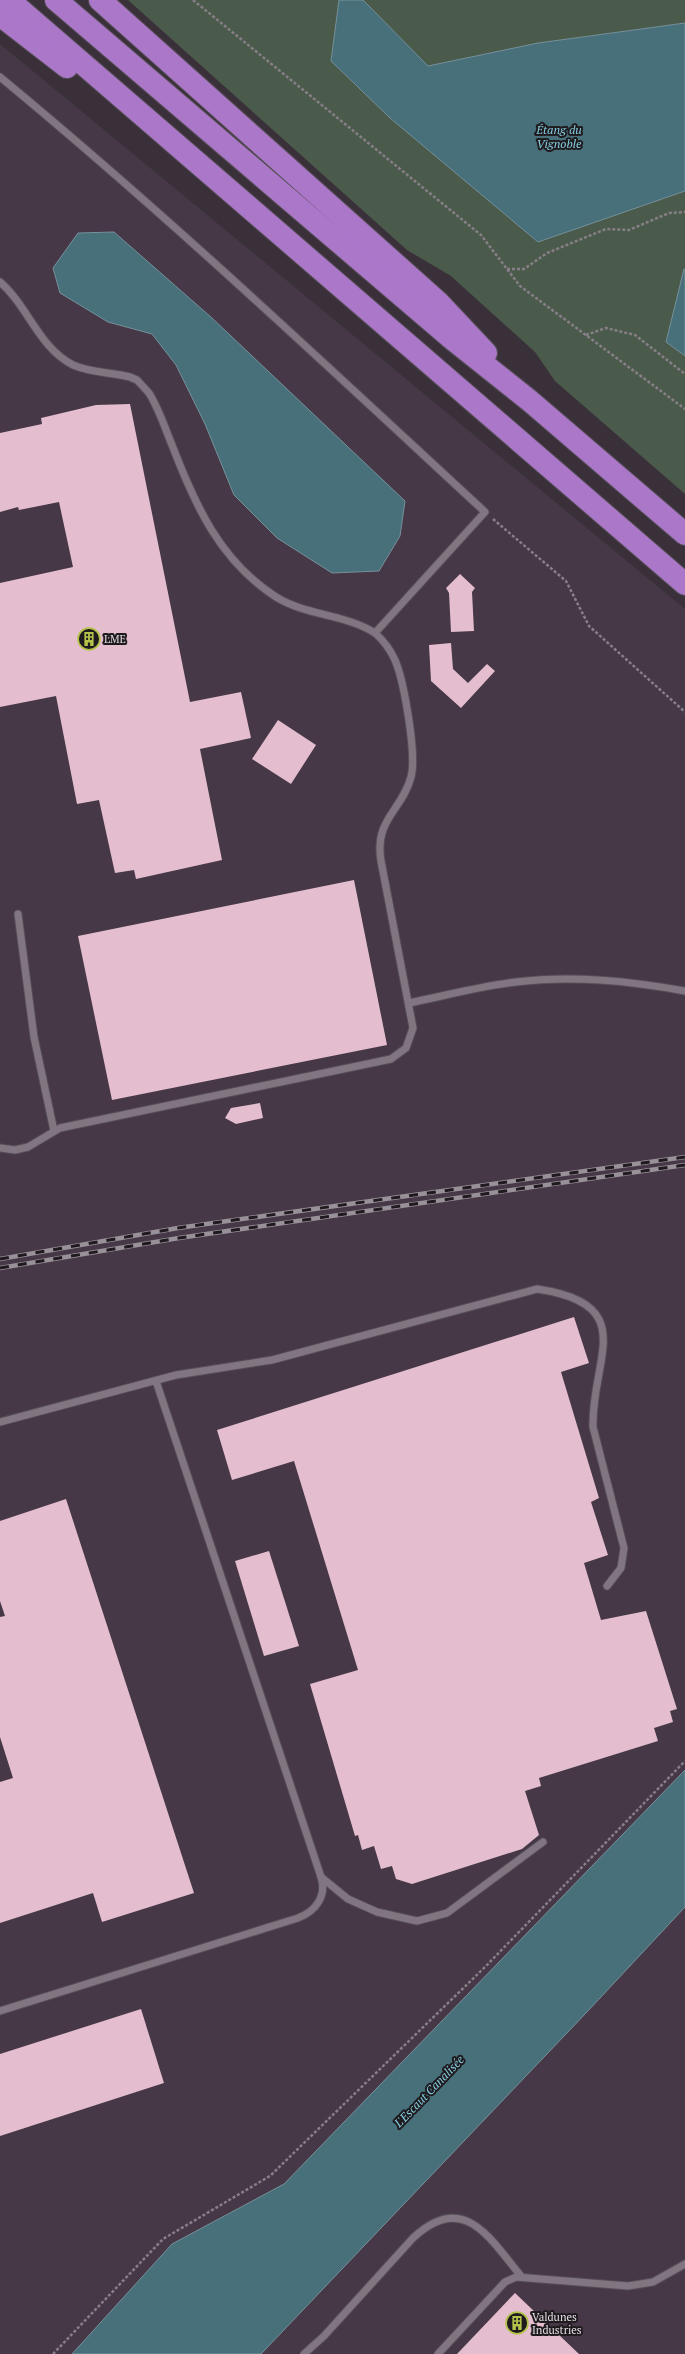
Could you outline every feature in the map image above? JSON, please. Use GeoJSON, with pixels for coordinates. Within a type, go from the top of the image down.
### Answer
{"type":"FeatureCollection","features":[{"type":"Feature","properties":{"kind":"highway"},"geometry":{"type":"LineString","coordinates":[[9,0],[685,584]]}},
{"type":"Feature","properties":{"kind":"highway"},"geometry":{"type":"LineString","coordinates":[[56,0],[450,338],[530,401],[685,534]]}},
{"type":"Feature","properties":{"kind":"highway"},"geometry":{"type":"LineString","coordinates":[[100,0],[439,304],[530,401]]}},
{"type":"Feature","properties":{"kind":"highway"},"geometry":{"type":"LineString","coordinates":[[0,15],[52,56],[179,146]]}},
{"type":"Feature","properties":{"kind":"lane"},"geometry":{"type":"LineString","coordinates":[[0,77],[106,165],[206,254],[485,512],[375,633]]}},
{"type":"Feature","properties":{"kind":"lane"},"geometry":{"type":"LineString","coordinates":[[0,282],[11,293],[58,356],[81,368],[125,376],[144,386],[154,400],[202,515],[222,547],[242,569],[265,589],[289,604],[308,611],[360,625],[375,633],[387,646],[396,662],[413,747],[411,777],[407,788],[383,826],[379,847],[409,1003],[412,1028],[409,1043],[402,1053],[391,1058],[54,1131],[34,1144],[22,1149],[0,1148]]}},
{"type":"Feature","properties":{"kind":"lane"},"geometry":{"type":"LineString","coordinates":[[18,914],[34,1037],[54,1131]]}},
{"type":"Feature","properties":{"kind":"lane"},"geometry":{"type":"LineString","coordinates":[[409,1003],[503,984],[552,979],[626,981],[685,991]]}},
{"type":"Feature","properties":{"kind":"lane"},"geometry":{"type":"LineString","coordinates":[[0,1422],[193,1372],[255,1364],[537,1289],[561,1292],[587,1305],[600,1320],[603,1334],[604,1350],[592,1408],[593,1427],[624,1548],[622,1568],[607,1586]]}},
{"type":"Feature","properties":{"kind":"lane"},"geometry":{"type":"LineString","coordinates":[[0,2012],[306,1915],[317,1905],[323,1891],[321,1877],[156,1381]]}},
{"type":"Feature","properties":{"kind":"lane"},"geometry":{"type":"LineString","coordinates":[[321,1877],[348,1899],[372,1910],[418,1921],[447,1913],[543,1842]]}},
{"type":"Feature","properties":{"kind":"lane"},"geometry":{"type":"LineString","coordinates":[[304,2354],[324,2336],[413,2238],[426,2227],[438,2222],[461,2219],[477,2225],[521,2276]]}},
{"type":"Feature","properties":{"kind":"lane"},"geometry":{"type":"LineString","coordinates":[[438,2354],[505,2282],[521,2276],[628,2286],[653,2282],[685,2264]]}},
{"type":"Feature","properties":{"kind":"path"},"geometry":{"type":"LineString","coordinates":[[193,0],[481,235],[520,286],[685,409]]}},
{"type":"Feature","properties":{"kind":"path"},"geometry":{"type":"LineString","coordinates":[[506,269],[524,269],[553,250],[606,229],[629,230],[669,213],[685,212]]}},
{"type":"Feature","properties":{"kind":"path"},"geometry":{"type":"LineString","coordinates":[[586,335],[606,328],[635,335],[685,374]]}},
{"type":"Feature","properties":{"kind":"path"},"geometry":{"type":"LineString","coordinates":[[485,512],[566,581],[589,626],[685,712]]}},
{"type":"Feature","properties":{"kind":"path"},"geometry":{"type":"LineString","coordinates":[[53,2354],[163,2239],[270,2176],[485,1966],[685,1761]]}},
{"type":"Feature","properties":{"kind":"shaded area"},"geometry":{"type":"Polygon","coordinates":[[[0,44],[685,609],[685,2354],[0,2354],[0,44]]]}},
{"type":"Feature","properties":{"kind":"green space"},"geometry":{"type":"Polygon","coordinates":[[[128,0],[339,0],[331,61],[390,118],[538,242],[685,191],[685,269],[666,342],[685,356],[685,494],[555,381],[535,352],[451,276],[407,250],[128,0]]]}},
{"type":"Feature","properties":{"kind":"green space"},"geometry":{"type":"Polygon","coordinates":[[[363,0],[685,0],[685,23],[538,43],[428,66],[363,0]]]}},
{"type":"Feature","properties":{"kind":"water","name":"Étang du Vignoble"},"geometry":{"type":"Polygon","coordinates":[[[339,0],[363,0],[428,66],[538,43],[685,23],[685,191],[538,242],[390,118],[331,61],[339,0]]]}},
{"type":"Feature","properties":{"kind":"water"},"geometry":{"type":"Polygon","coordinates":[[[114,232],[212,318],[405,501],[400,536],[379,571],[332,573],[277,538],[234,495],[205,424],[176,365],[152,334],[108,322],[60,293],[53,268],[78,233],[114,232]]]}},
{"type":"Feature","properties":{"kind":"water"},"geometry":{"type":"Polygon","coordinates":[[[685,269],[685,356],[666,342],[685,269]]]}},
{"type":"Feature","properties":{"kind":"water","name":"L'Escaut Canalisée"},"geometry":{"type":"Polygon","coordinates":[[[685,1770],[685,1907],[261,2354],[72,2354],[172,2244],[284,2184],[685,1770]]]}},
{"type":"Feature","properties":{"kind":"building","name":"LME"},"geometry":{"type":"Polygon","coordinates":[[[130,404],[190,702],[241,692],[251,738],[200,749],[222,860],[136,879],[134,870],[115,873],[99,800],[77,804],[56,696],[0,707],[0,583],[73,567],[59,502],[19,510],[18,507],[0,512],[0,433],[42,424],[41,418],[96,405],[130,404]]]}},
{"type":"Feature","properties":{"kind":"building"},"geometry":{"type":"Polygon","coordinates":[[[460,574],[475,588],[472,592],[474,631],[451,632],[449,593],[446,588],[460,574]]]}},
{"type":"Feature","properties":{"kind":"building"},"geometry":{"type":"Polygon","coordinates":[[[451,643],[453,669],[468,683],[487,664],[495,671],[461,708],[431,681],[429,645],[451,643]]]}},
{"type":"Feature","properties":{"kind":"building"},"geometry":{"type":"Polygon","coordinates":[[[278,720],[316,745],[291,784],[252,759],[278,720]]]}},
{"type":"Feature","properties":{"kind":"building"},"geometry":{"type":"Polygon","coordinates":[[[354,880],[387,1045],[112,1100],[78,936],[354,880]]]}},
{"type":"Feature","properties":{"kind":"building"},"geometry":{"type":"Polygon","coordinates":[[[260,1103],[263,1118],[236,1124],[225,1118],[231,1108],[260,1103]]]}},
{"type":"Feature","properties":{"kind":"building"},"geometry":{"type":"Polygon","coordinates":[[[574,1317],[589,1363],[561,1372],[599,1498],[591,1502],[608,1555],[584,1563],[601,1620],[646,1611],[677,1709],[670,1711],[673,1722],[654,1728],[658,1741],[539,1778],[541,1786],[525,1791],[539,1835],[522,1849],[412,1884],[396,1879],[392,1866],[381,1869],[374,1846],[362,1850],[358,1835],[355,1836],[310,1684],[358,1670],[294,1461],[232,1480],[217,1430],[574,1317]]]}},
{"type":"Feature","properties":{"kind":"building"},"geometry":{"type":"Polygon","coordinates":[[[66,1499],[194,1893],[102,1922],[93,1893],[0,1923],[0,1782],[13,1778],[0,1737],[0,1617],[5,1616],[0,1601],[0,1521],[66,1499]]]}},
{"type":"Feature","properties":{"kind":"building"},"geometry":{"type":"Polygon","coordinates":[[[269,1551],[299,1646],[264,1656],[235,1561],[269,1551]]]}},
{"type":"Feature","properties":{"kind":"building"},"geometry":{"type":"Polygon","coordinates":[[[141,2009],[164,2083],[0,2136],[0,2054],[141,2009]]]}},
{"type":"Feature","properties":{"kind":"building","name":"Valdunes Industries"},"geometry":{"type":"Polygon","coordinates":[[[515,2293],[579,2354],[457,2354],[515,2293]]]}},
{"type":"Feature","properties":{"kind":"railway"},"geometry":{"type":"LineString","coordinates":[[0,1259],[178,1228],[685,1157]]}},
{"type":"Feature","properties":{"kind":"railway"},"geometry":{"type":"LineString","coordinates":[[0,1268],[179,1238],[685,1165]]}},
{"type":"Feature","properties":{"kind":"place","name":"LME"},"geometry":{"type":"Point","coordinates":[89,639]}},
{"type":"Feature","properties":{"kind":"place","name":"Valdunes Industries"},"geometry":{"type":"Point","coordinates":[517,2323]}}]}
